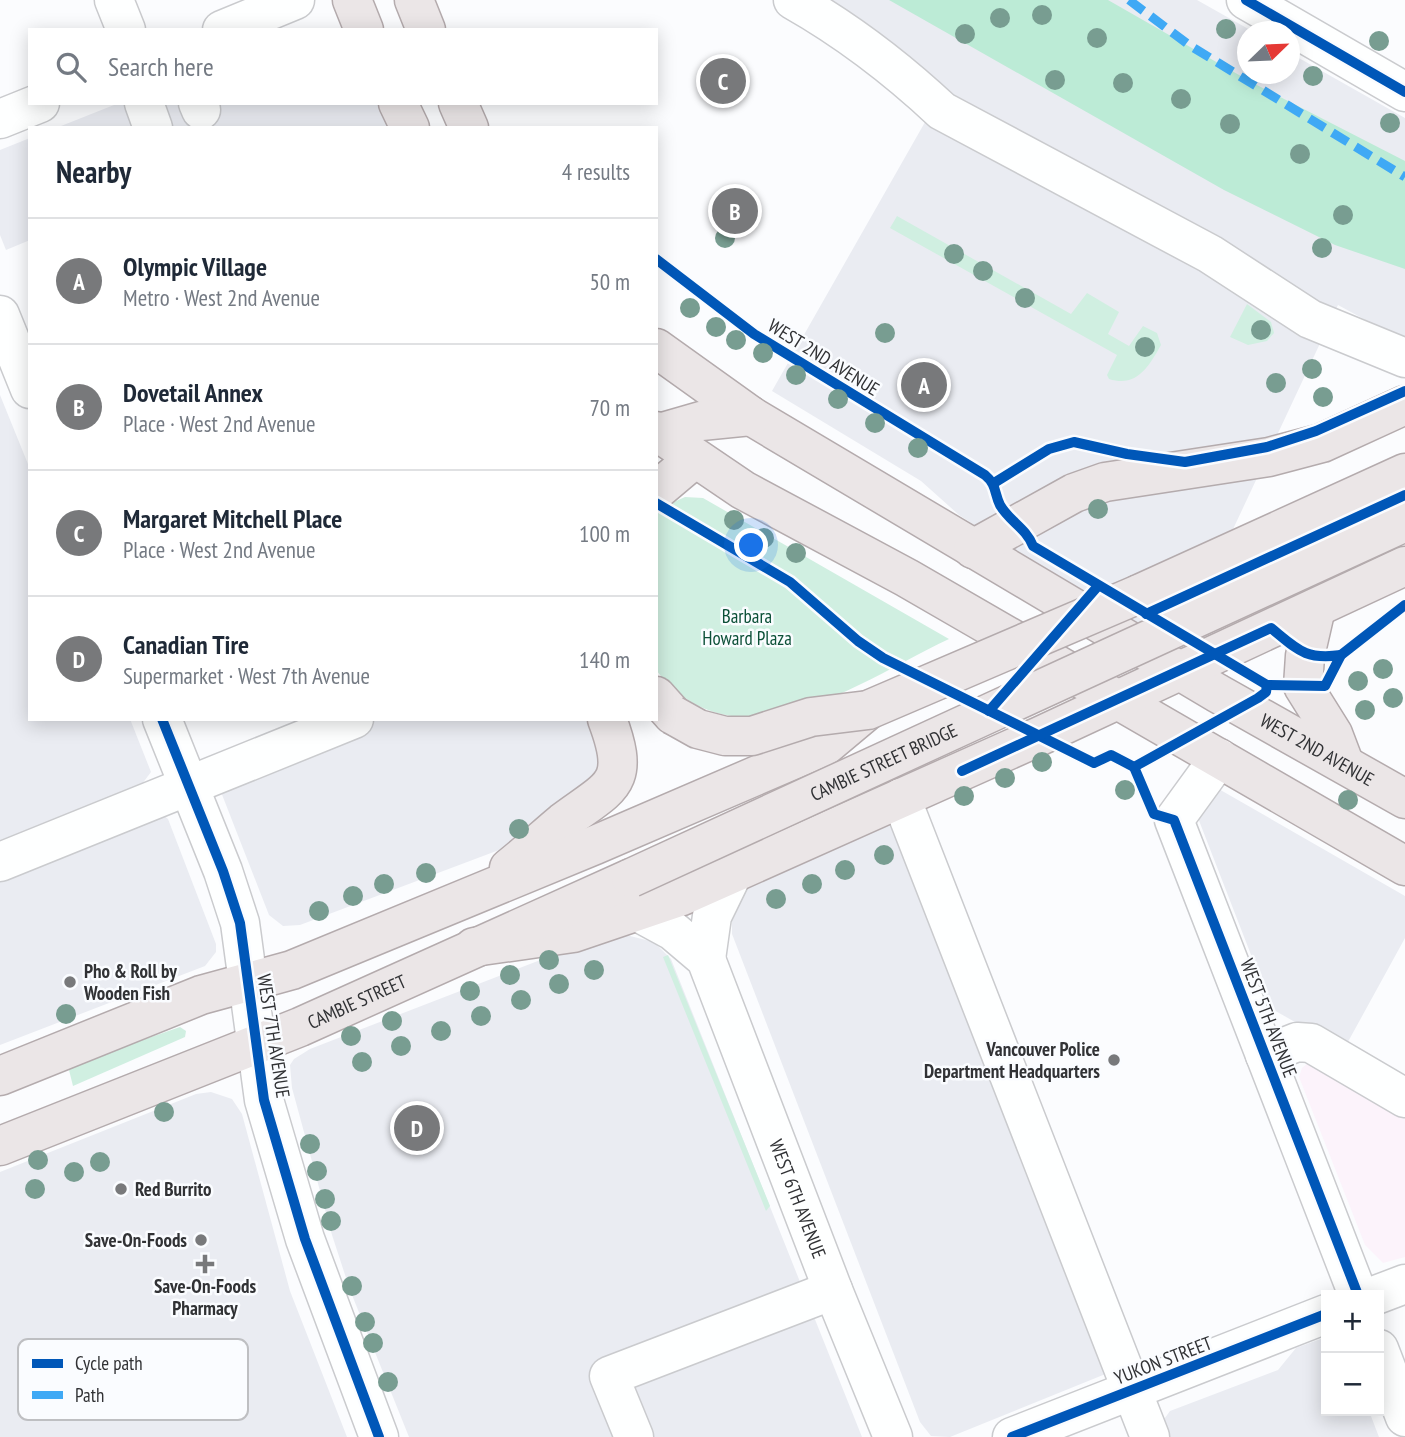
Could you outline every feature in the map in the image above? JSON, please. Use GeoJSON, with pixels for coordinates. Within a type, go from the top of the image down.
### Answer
{"type":"FeatureCollection","features":[{"type":"Feature","properties":{"kind":"main road"},"geometry":{"type":"LineString","coordinates":[[352,0],[363,28]]}},
{"type":"Feature","properties":{"kind":"main road"},"geometry":{"type":"LineString","coordinates":[[414,0],[425,28]]}},
{"type":"Feature","properties":{"kind":"main road"},"geometry":{"type":"LineString","coordinates":[[399,105],[409,126]]}},
{"type":"Feature","properties":{"kind":"main road"},"geometry":{"type":"LineString","coordinates":[[459,105],[468,126]]}},
{"type":"Feature","properties":{"kind":"main road","name":"WEST 2ND AVENUE"},"geometry":{"type":"LineString","coordinates":[[658,349],[751,416],[925,517],[973,549],[1178,670],[1405,799]]}},
{"type":"Feature","properties":{"kind":"main road"},"geometry":{"type":"LineString","coordinates":[[973,549],[1074,493],[1105,482],[1269,457],[1322,443],[1405,405]]}},
{"type":"Feature","properties":{"kind":"main road"},"geometry":{"type":"LineString","coordinates":[[658,433],[701,421],[751,416]]}},
{"type":"Feature","properties":{"kind":"main road"},"geometry":{"type":"LineString","coordinates":[[658,434],[743,490],[907,578],[1405,866]]}},
{"type":"Feature","properties":{"kind":"main road"},"geometry":{"type":"LineString","coordinates":[[658,489],[694,459]]}},
{"type":"Feature","properties":{"kind":"main road","name":"CAMBIE STREET BRIDGE"},"geometry":{"type":"LineString","coordinates":[[474,894],[825,746],[867,710],[1139,594],[1405,474]]}},
{"type":"Feature","properties":{"kind":"main road","name":"CAMBIE STREET BRIDGE"},"geometry":{"type":"LineString","coordinates":[[635,895],[1405,522]]}},
{"type":"Feature","properties":{"kind":"main road"},"geometry":{"type":"LineString","coordinates":[[635,895],[732,875],[1405,566]]}},
{"type":"Feature","properties":{"kind":"main road"},"geometry":{"type":"LineString","coordinates":[[1326,603],[1305,656],[1303,686],[1333,734],[1344,763]]}},
{"type":"Feature","properties":{"kind":"main road"},"geometry":{"type":"LineString","coordinates":[[665,706],[698,729],[724,736],[752,736],[811,717],[867,710]]}},
{"type":"Feature","properties":{"kind":"main road"},"geometry":{"type":"LineString","coordinates":[[0,1076],[201,995],[292,970],[474,894],[563,823],[604,795],[614,780],[619,763],[617,745],[608,721]]}},
{"type":"Feature","properties":{"kind":"main road","name":"CAMBIE STREET"},"geometry":{"type":"LineString","coordinates":[[0,1146],[300,1027],[474,947],[635,895]]}},
{"type":"Feature","properties":{"kind":"street"},"geometry":{"type":"LineString","coordinates":[[114,0],[125,28]]}},
{"type":"Feature","properties":{"kind":"street"},"geometry":{"type":"LineString","coordinates":[[227,28],[295,0]]}},
{"type":"Feature","properties":{"kind":"street"},"geometry":{"type":"LineString","coordinates":[[793,0],[824,18],[916,87],[942,111],[1210,254],[1310,319],[1405,358]]}},
{"type":"Feature","properties":{"kind":"street"},"geometry":{"type":"LineString","coordinates":[[1246,0],[1405,92]]}},
{"type":"Feature","properties":{"kind":"street"},"geometry":{"type":"LineString","coordinates":[[0,119],[35,105]]}},
{"type":"Feature","properties":{"kind":"street"},"geometry":{"type":"LineString","coordinates":[[145,105],[152,126]]}},
{"type":"Feature","properties":{"kind":"street"},"geometry":{"type":"LineString","coordinates":[[0,315],[28,384]]}},
{"type":"Feature","properties":{"kind":"street","name":"WEST 7TH AVENUE"},"geometry":{"type":"LineString","coordinates":[[163,721],[240,923],[261,1086],[296,1211],[379,1437]]}},
{"type":"Feature","properties":{"kind":"street"},"geometry":{"type":"LineString","coordinates":[[0,862],[349,721]]}},
{"type":"Feature","properties":{"kind":"street","name":"WEST 5TH AVENUE"},"geometry":{"type":"LineString","coordinates":[[1219,758],[1174,820],[1356,1290]]}},
{"type":"Feature","properties":{"kind":"street"},"geometry":{"type":"LineString","coordinates":[[901,798],[1150,1437]]}},
{"type":"Feature","properties":{"kind":"street","name":"WEST 6TH AVENUE"},"geometry":{"type":"LineString","coordinates":[[706,959],[712,916],[732,875]]}},
{"type":"Feature","properties":{"kind":"street","name":"WEST 6TH AVENUE"},"geometry":{"type":"LineString","coordinates":[[635,895],[706,959],[833,1290],[893,1437]]}},
{"type":"Feature","properties":{"kind":"street"},"geometry":{"type":"LineString","coordinates":[[1265,1055],[1297,1042],[1311,1043],[1405,1098]]}},
{"type":"Feature","properties":{"kind":"street"},"geometry":{"type":"LineString","coordinates":[[1384,1292],[1405,1284]]}},
{"type":"Feature","properties":{"kind":"street"},"geometry":{"type":"LineString","coordinates":[[634,1437],[609,1376],[833,1290]]}},
{"type":"Feature","properties":{"kind":"street","name":"YUKON STREET"},"geometry":{"type":"LineString","coordinates":[[1012,1437],[1321,1316]]}},
{"type":"Feature","properties":{"kind":"street"},"geometry":{"type":"LineString","coordinates":[[1381,1353],[1405,1417]]}},
{"type":"Feature","properties":{"kind":"shaded area"},"geometry":{"type":"Polygon","coordinates":[[[824,0],[1197,0],[1237,23],[1237,84],[1300,84],[1300,59],[1405,118],[1405,337],[1384,330],[1338,305],[1183,636],[1166,644],[1088,599],[959,515],[921,481],[772,391],[941,94],[880,34],[824,0]]]}},
{"type":"Feature","properties":{"kind":"shaded area"},"geometry":{"type":"Polygon","coordinates":[[[114,105],[381,105],[389,126],[61,126],[114,105]]]}},
{"type":"Feature","properties":{"kind":"shaded area"},"geometry":{"type":"Polygon","coordinates":[[[28,139],[28,241],[6,250],[0,235],[0,150],[28,139]]]}},
{"type":"Feature","properties":{"kind":"shaded area"},"geometry":{"type":"Polygon","coordinates":[[[0,395],[28,464],[28,721],[131,721],[151,772],[136,792],[168,819],[216,944],[216,952],[205,966],[0,1045],[0,395]]]}},
{"type":"Feature","properties":{"kind":"shaded area"},"geometry":{"type":"Polygon","coordinates":[[[350,721],[601,721],[603,769],[514,842],[300,925],[283,926],[269,915],[221,792],[350,721]]]}},
{"type":"Feature","properties":{"kind":"shaded area"},"geometry":{"type":"Polygon","coordinates":[[[1217,788],[1405,896],[1405,938],[1338,1060],[1304,1041],[1295,1022],[1272,1009],[1198,818],[1217,788]]]}},
{"type":"Feature","properties":{"kind":"shaded area"},"geometry":{"type":"Polygon","coordinates":[[[887,824],[896,829],[1108,1373],[950,1437],[931,1436],[920,1422],[732,934],[732,917],[746,886],[887,824]]]}},
{"type":"Feature","properties":{"kind":"shaded area"},"geometry":{"type":"Polygon","coordinates":[[[622,934],[654,942],[671,959],[862,1437],[409,1437],[350,1290],[332,1235],[292,1088],[290,1065],[294,1059],[310,1049],[605,935],[622,934]]]}},
{"type":"Feature","properties":{"kind":"shaded area"},"geometry":{"type":"Polygon","coordinates":[[[1312,1060],[1405,1098],[1405,1257],[1383,1263],[1365,1245],[1299,1077],[1302,1068],[1312,1060]]]}},
{"type":"Feature","properties":{"kind":"shaded area"},"geometry":{"type":"Polygon","coordinates":[[[211,1092],[232,1099],[242,1114],[290,1291],[347,1437],[0,1437],[0,1172],[196,1094],[211,1092]]]}},
{"type":"Feature","properties":{"kind":"shaded area"},"geometry":{"type":"Polygon","coordinates":[[[1321,1339],[1321,1416],[1371,1416],[1379,1437],[1151,1437],[1170,1411],[1278,1370],[1296,1348],[1321,1339]]]}},
{"type":"Feature","properties":{"kind":"green space"},"geometry":{"type":"Polygon","coordinates":[[[889,0],[1108,0],[1237,74],[1237,84],[1255,84],[1405,161],[1405,269],[1335,245],[1224,190],[889,0]]]}},
{"type":"Feature","properties":{"kind":"green space"},"geometry":{"type":"Polygon","coordinates":[[[897,216],[1071,314],[1087,293],[1119,312],[1108,334],[1129,346],[1143,326],[1157,333],[1161,345],[1147,367],[1135,378],[1119,381],[1109,379],[1107,375],[1117,355],[890,228],[897,216]]]}},
{"type":"Feature","properties":{"kind":"green space"},"geometry":{"type":"Polygon","coordinates":[[[1247,304],[1271,322],[1274,333],[1267,341],[1248,345],[1230,337],[1247,304]]]}},
{"type":"Feature","properties":{"kind":"green space","name":"Barbara Howard Plaza"},"geometry":{"type":"Polygon","coordinates":[[[685,497],[703,498],[949,639],[839,694],[800,709],[761,717],[723,715],[688,700],[658,672],[658,509],[685,497]]]}},
{"type":"Feature","properties":{"kind":"green space"},"geometry":{"type":"Polygon","coordinates":[[[668,955],[770,1206],[766,1211],[663,957],[668,955]]]}},
{"type":"Feature","properties":{"kind":"green space"},"geometry":{"type":"Polygon","coordinates":[[[180,1027],[186,1031],[185,1037],[73,1086],[68,1066],[180,1027]]]}},
{"type":"Feature","properties":{"kind":"marked path"},"geometry":{"type":"LineString","coordinates":[[1129,0],[1189,45],[1405,177]]}},
{"type":"Feature","properties":{"kind":"cycle path"},"geometry":{"type":"LineString","coordinates":[[1246,0],[1405,92]]}},
{"type":"Feature","properties":{"kind":"cycle path"},"geometry":{"type":"LineString","coordinates":[[658,261],[754,334],[985,475],[1004,511],[1026,534],[1033,546],[1267,685],[1325,686],[1341,655],[1405,605]]}},
{"type":"Feature","properties":{"kind":"cycle path"},"geometry":{"type":"LineString","coordinates":[[994,483],[1049,449],[1074,442],[1127,454],[1185,462],[1267,447],[1316,431],[1405,391]]}},
{"type":"Feature","properties":{"kind":"cycle path"},"geometry":{"type":"LineString","coordinates":[[1146,614],[1405,495]]}},
{"type":"Feature","properties":{"kind":"cycle path"},"geometry":{"type":"LineString","coordinates":[[658,504],[790,582],[858,641],[883,658],[1094,763],[1111,755],[1134,767]]}},
{"type":"Feature","properties":{"kind":"cycle path"},"geometry":{"type":"LineString","coordinates":[[989,711],[1098,586]]}},
{"type":"Feature","properties":{"kind":"cycle path"},"geometry":{"type":"LineString","coordinates":[[962,771],[1271,628],[1303,652],[1319,656],[1341,655]]}},
{"type":"Feature","properties":{"kind":"cycle path"},"geometry":{"type":"LineString","coordinates":[[1134,767],[1258,698],[1266,692],[1267,685]]}},
{"type":"Feature","properties":{"kind":"cycle path"},"geometry":{"type":"LineString","coordinates":[[163,721],[223,871],[240,923],[264,1100],[305,1239],[379,1437]]}},
{"type":"Feature","properties":{"kind":"cycle path"},"geometry":{"type":"LineString","coordinates":[[1134,767],[1154,814],[1174,820],[1356,1290]]}},
{"type":"Feature","properties":{"kind":"cycle path"},"geometry":{"type":"LineString","coordinates":[[1012,1437],[1321,1316]]}},
{"type":"Feature","properties":{"kind":"place","name":"Margaret Mitchell Place"},"geometry":{"type":"Point","coordinates":[723,81]}},
{"type":"Feature","properties":{"kind":"place","name":"Dovetail Annex"},"geometry":{"type":"Point","coordinates":[735,211]}},
{"type":"Feature","properties":{"kind":"place","name":"Olympic Village"},"geometry":{"type":"Point","coordinates":[924,385]}},
{"type":"Feature","properties":{"kind":"place","name":"Pho & Roll by Wooden Fish"},"geometry":{"type":"Point","coordinates":[70,982]}},
{"type":"Feature","properties":{"kind":"place","name":"Vancouver Police Department Headquarters"},"geometry":{"type":"Point","coordinates":[1114,1060]}},
{"type":"Feature","properties":{"kind":"place","name":"Canadian Tire"},"geometry":{"type":"Point","coordinates":[417,1128]}},
{"type":"Feature","properties":{"kind":"place","name":"Red Burrito"},"geometry":{"type":"Point","coordinates":[121,1189]}},
{"type":"Feature","properties":{"kind":"place","name":"Save-On-Foods"},"geometry":{"type":"Point","coordinates":[201,1240]}},
{"type":"Feature","properties":{"kind":"place","name":"Save-On-Foods Pharmacy"},"geometry":{"type":"Point","coordinates":[205,1264]}}]}
